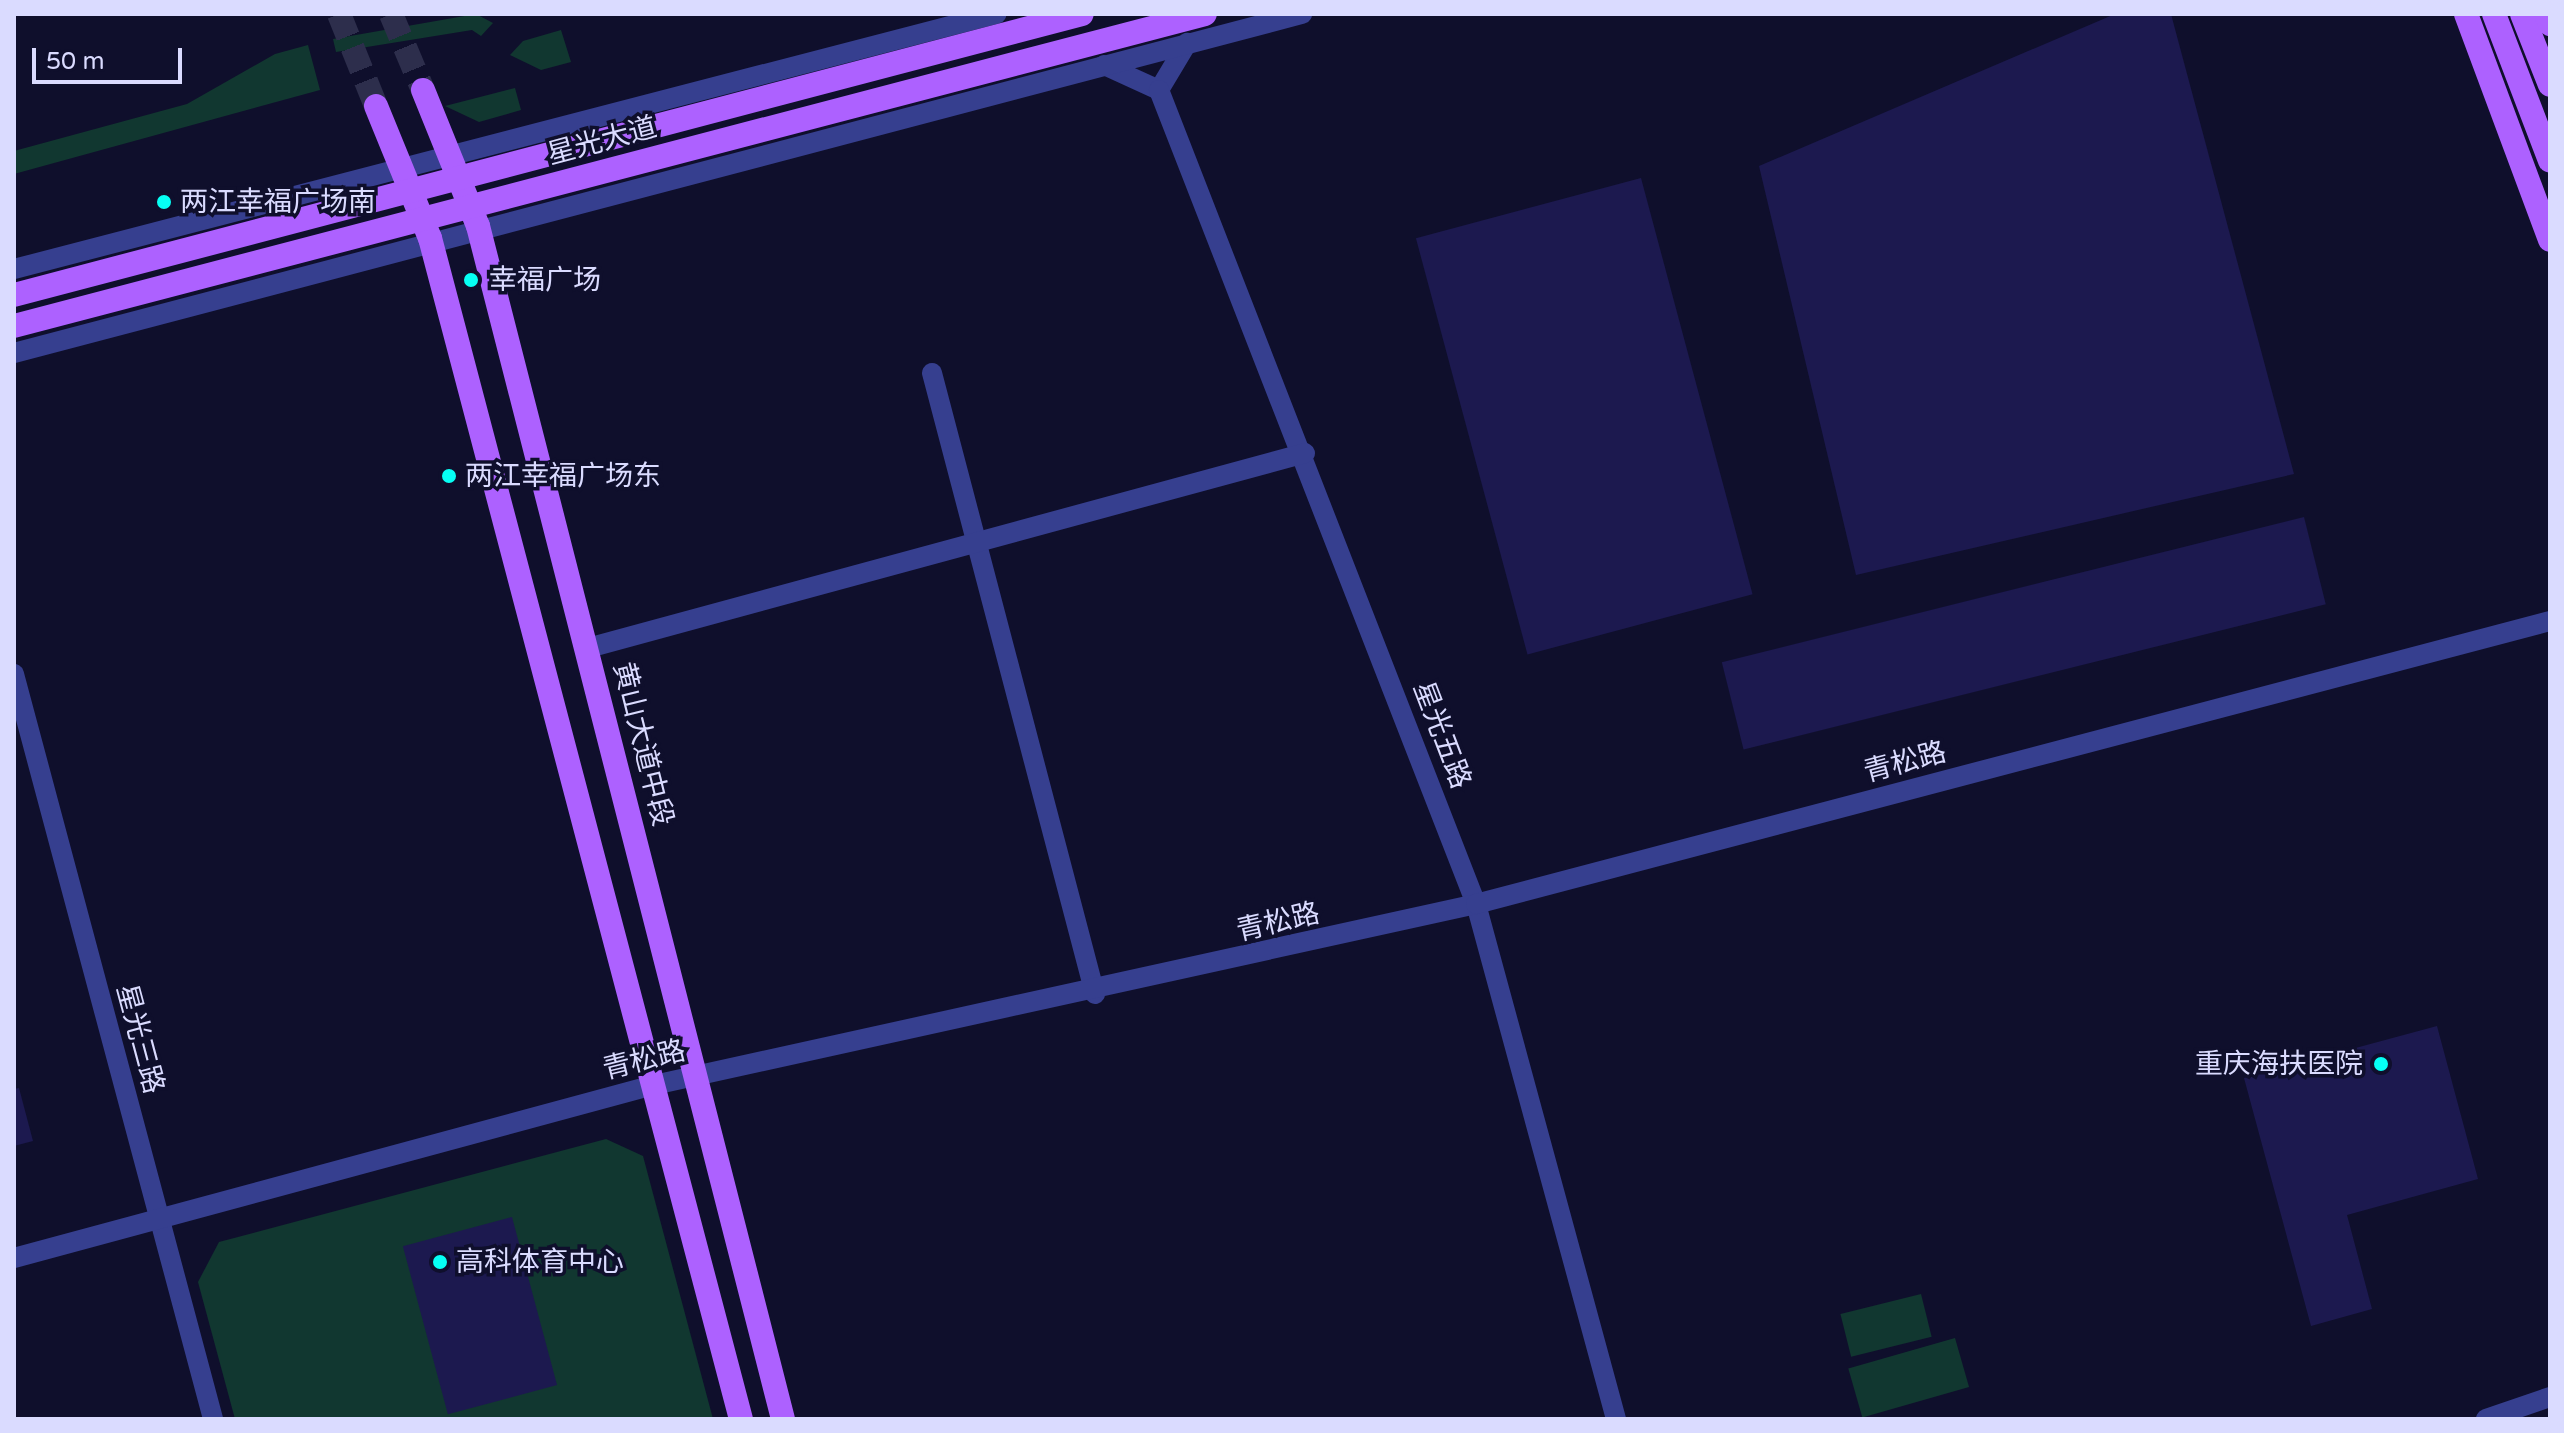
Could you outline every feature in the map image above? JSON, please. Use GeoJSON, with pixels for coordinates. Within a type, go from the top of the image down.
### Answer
{"type":"FeatureCollection","features":[{"type":"Feature","properties":{"kind":"main road","name":"星光大道"},"geometry":{"type":"LineString","coordinates":[[14,295],[1082,14]]}},
{"type":"Feature","properties":{"kind":"main road","name":"星光大道"},"geometry":{"type":"LineString","coordinates":[[14,326],[1205,14]]}},
{"type":"Feature","properties":{"kind":"main road"},"geometry":{"type":"LineString","coordinates":[[2466,14],[2550,240]]}},
{"type":"Feature","properties":{"kind":"main road"},"geometry":{"type":"LineString","coordinates":[[2494,14],[2550,161]]}},
{"type":"Feature","properties":{"kind":"main road"},"geometry":{"type":"LineString","coordinates":[[2522,14],[2550,85]]}},
{"type":"Feature","properties":{"kind":"main road"},"geometry":{"type":"LineString","coordinates":[[2546,14],[2550,24]]}},
{"type":"Feature","properties":{"kind":"main road","name":"黄山大道中段"},"geometry":{"type":"LineString","coordinates":[[423,90],[478,226],[783,1419]]}},
{"type":"Feature","properties":{"kind":"main road"},"geometry":{"type":"LineString","coordinates":[[376,106],[430,238],[741,1419]]}},
{"type":"Feature","properties":{"kind":"street"},"geometry":{"type":"LineString","coordinates":[[14,269],[400,164],[996,14]]}},
{"type":"Feature","properties":{"kind":"street"},"geometry":{"type":"LineString","coordinates":[[14,353],[430,238],[1302,14]]}},
{"type":"Feature","properties":{"kind":"street"},"geometry":{"type":"LineString","coordinates":[[1104,65],[1159,90],[1187,43]]}},
{"type":"Feature","properties":{"kind":"street","name":"星光五路"},"geometry":{"type":"LineString","coordinates":[[1159,90],[1305,453],[1476,904],[1616,1419]]}},
{"type":"Feature","properties":{"kind":"street"},"geometry":{"type":"LineString","coordinates":[[932,373],[1095,994]]}},
{"type":"Feature","properties":{"kind":"street"},"geometry":{"type":"LineString","coordinates":[[588,648],[1305,453]]}},
{"type":"Feature","properties":{"kind":"street","name":"青松路"},"geometry":{"type":"LineString","coordinates":[[14,1258],[654,1085],[1095,994],[1476,904],[2550,621]]}},
{"type":"Feature","properties":{"kind":"street","name":"星光三路"},"geometry":{"type":"LineString","coordinates":[[14,674],[213,1419]]}},
{"type":"Feature","properties":{"kind":"street"},"geometry":{"type":"LineString","coordinates":[[2486,1419],[2550,1397]]}},
{"type":"Feature","properties":{"kind":"green space"},"geometry":{"type":"Polygon","coordinates":[[[476,14],[493,23],[481,36],[472,30],[336,52],[333,39],[476,14]]]}},
{"type":"Feature","properties":{"kind":"green space"},"geometry":{"type":"Polygon","coordinates":[[[561,30],[571,62],[541,70],[510,55],[523,41],[561,30]]]}},
{"type":"Feature","properties":{"kind":"green space"},"geometry":{"type":"Polygon","coordinates":[[[308,45],[320,90],[14,174],[14,151],[187,104],[275,54],[308,45]]]}},
{"type":"Feature","properties":{"kind":"green space"},"geometry":{"type":"Polygon","coordinates":[[[515,88],[521,110],[479,122],[445,106],[515,88]]]}},
{"type":"Feature","properties":{"kind":"green space","name":"高科体育中心"},"geometry":{"type":"Polygon","coordinates":[[[606,1139],[643,1156],[713,1419],[235,1419],[198,1282],[219,1242],[606,1139]]]}},
{"type":"Feature","properties":{"kind":"green space"},"geometry":{"type":"Polygon","coordinates":[[[1921,1294],[1932,1337],[1851,1357],[1840,1314],[1921,1294]]]}},
{"type":"Feature","properties":{"kind":"green space"},"geometry":{"type":"Polygon","coordinates":[[[1955,1338],[1969,1387],[1862,1418],[1848,1369],[1955,1338]]]}},
{"type":"Feature","properties":{"kind":"building"},"geometry":{"type":"Polygon","coordinates":[[[2115,14],[2171,14],[2294,474],[1856,575],[1759,166],[2115,14]]]}},
{"type":"Feature","properties":{"kind":"building"},"geometry":{"type":"Polygon","coordinates":[[[1641,178],[1753,594],[1527,655],[1416,238],[1641,178]]]}},
{"type":"Feature","properties":{"kind":"building"},"geometry":{"type":"Polygon","coordinates":[[[2304,517],[2326,604],[1744,749],[1722,662],[2304,517]]]}},
{"type":"Feature","properties":{"kind":"building"},"geometry":{"type":"Polygon","coordinates":[[[2437,1026],[2478,1179],[2347,1215],[2372,1309],[2311,1326],[2244,1078],[2437,1026]]]}},
{"type":"Feature","properties":{"kind":"building"},"geometry":{"type":"Polygon","coordinates":[[[19,1088],[33,1141],[14,1146],[14,1089],[19,1088]]]}},
{"type":"Feature","properties":{"kind":"building"},"geometry":{"type":"Polygon","coordinates":[[[512,1217],[557,1385],[448,1414],[403,1246],[512,1217]]]}},
{"type":"Feature","properties":{"kind":"tunnel"},"geometry":{"type":"LineString","coordinates":[[339,14],[376,106]]}},
{"type":"Feature","properties":{"kind":"tunnel"},"geometry":{"type":"LineString","coordinates":[[391,14],[423,90]]}},
{"type":"Feature","properties":{"kind":"place","name":"两江幸福广场南"},"geometry":{"type":"Point","coordinates":[164,202]}},
{"type":"Feature","properties":{"kind":"place","name":"幸福广场"},"geometry":{"type":"Point","coordinates":[471,280]}},
{"type":"Feature","properties":{"kind":"place","name":"两江幸福广场东"},"geometry":{"type":"Point","coordinates":[449,476]}},
{"type":"Feature","properties":{"kind":"place","name":"重庆海扶医院"},"geometry":{"type":"Point","coordinates":[2381,1064]}},
{"type":"Feature","properties":{"kind":"place","name":"高科体育中心"},"geometry":{"type":"Point","coordinates":[440,1262]}}]}
